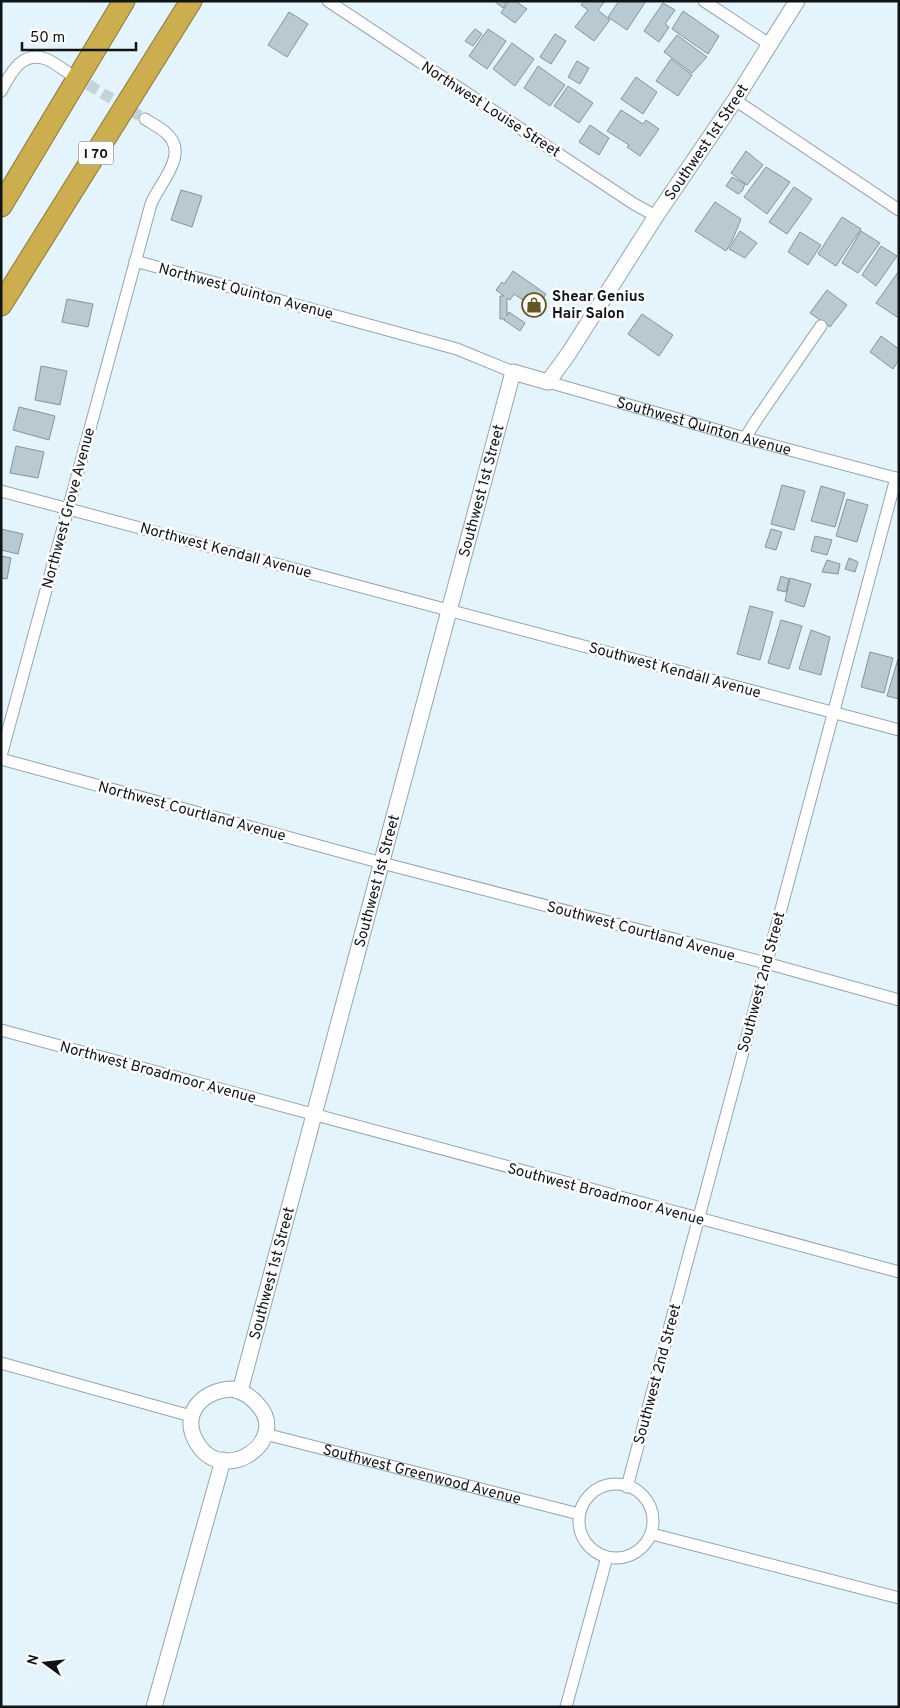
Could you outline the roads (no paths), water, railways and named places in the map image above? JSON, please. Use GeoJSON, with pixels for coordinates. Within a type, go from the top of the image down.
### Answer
{"type":"FeatureCollection","features":[{"type":"Feature","properties":{"kind":"highway"},"geometry":{"type":"LineString","coordinates":[[1,206],[124,1]]}},
{"type":"Feature","properties":{"kind":"highway","name":"I 70"},"geometry":{"type":"LineString","coordinates":[[1,305],[191,1]]}},
{"type":"Feature","properties":{"kind":"street","name":"Northwest Louise Street"},"geometry":{"type":"LineString","coordinates":[[328,1],[634,204],[656,216]]}},
{"type":"Feature","properties":{"kind":"street"},"geometry":{"type":"LineString","coordinates":[[704,1],[769,44]]}},
{"type":"Feature","properties":{"kind":"street","name":"Southwest 1st Street"},"geometry":{"type":"LineString","coordinates":[[548,382],[569,353],[797,1]]}},
{"type":"Feature","properties":{"kind":"street"},"geometry":{"type":"LineString","coordinates":[[1,91],[14,68],[26,60],[35,58],[45,59],[70,74]]}},
{"type":"Feature","properties":{"kind":"street"},"geometry":{"type":"LineString","coordinates":[[734,100],[899,210]]}},
{"type":"Feature","properties":{"kind":"street"},"geometry":{"type":"LineString","coordinates":[[135,261],[153,199],[173,165],[175,158],[172,140],[165,132],[145,119]]}},
{"type":"Feature","properties":{"kind":"street","name":"Northwest Quinton Avenue"},"geometry":{"type":"LineString","coordinates":[[135,261],[457,349],[514,372]]}},
{"type":"Feature","properties":{"kind":"street","name":"Northwest Grove Avenue"},"geometry":{"type":"LineString","coordinates":[[1,758],[135,261]]}},
{"type":"Feature","properties":{"kind":"street"},"geometry":{"type":"LineString","coordinates":[[745,438],[820,326]]}},
{"type":"Feature","properties":{"kind":"street","name":"Southwest 1st Street"},"geometry":{"type":"LineString","coordinates":[[240,1391],[514,372]]}},
{"type":"Feature","properties":{"kind":"street","name":"Southwest Quinton Avenue"},"geometry":{"type":"LineString","coordinates":[[514,372],[897,479]]}},
{"type":"Feature","properties":{"kind":"street","name":"Southwest 2nd Street"},"geometry":{"type":"LineString","coordinates":[[627,1487],[897,479]]}},
{"type":"Feature","properties":{"kind":"street","name":"Northwest Kendall Avenue"},"geometry":{"type":"LineString","coordinates":[[1,491],[450,610]]}},
{"type":"Feature","properties":{"kind":"street","name":"Southwest Kendall Avenue"},"geometry":{"type":"LineString","coordinates":[[450,610],[899,730]]}},
{"type":"Feature","properties":{"kind":"street","name":"Northwest Courtland Avenue"},"geometry":{"type":"LineString","coordinates":[[1,758],[382,863]]}},
{"type":"Feature","properties":{"kind":"street","name":"Southwest Courtland Avenue"},"geometry":{"type":"LineString","coordinates":[[382,863],[766,963],[899,1000]]}},
{"type":"Feature","properties":{"kind":"street","name":"Northwest Broadmoor Avenue"},"geometry":{"type":"LineString","coordinates":[[1,1030],[314,1114]]}},
{"type":"Feature","properties":{"kind":"street","name":"Southwest Broadmoor Avenue"},"geometry":{"type":"LineString","coordinates":[[314,1114],[899,1272]]}},
{"type":"Feature","properties":{"kind":"street"},"geometry":{"type":"LineString","coordinates":[[1,1363],[191,1416]]}},
{"type":"Feature","properties":{"kind":"street"},"geometry":{"type":"LineString","coordinates":[[221,1390],[240,1391],[252,1398],[260,1407],[266,1420],[263,1440],[255,1451],[243,1458],[223,1460],[209,1456],[200,1448],[194,1438],[191,1416],[201,1400],[210,1393],[221,1390]]}},
{"type":"Feature","properties":{"kind":"street","name":"Southwest Greenwood Avenue"},"geometry":{"type":"LineString","coordinates":[[265,1434],[578,1514]]}},
{"type":"Feature","properties":{"kind":"street"},"geometry":{"type":"LineString","coordinates":[[154,1707],[223,1460]]}},
{"type":"Feature","properties":{"kind":"street"},"geometry":{"type":"LineString","coordinates":[[612,1485],[627,1487],[640,1494],[649,1505],[653,1520],[652,1534],[644,1546],[633,1554],[621,1558],[608,1557],[595,1551],[581,1535],[578,1514],[585,1500],[597,1490],[612,1485]]}},
{"type":"Feature","properties":{"kind":"street"},"geometry":{"type":"LineString","coordinates":[[652,1534],[899,1598]]}},
{"type":"Feature","properties":{"kind":"street"},"geometry":{"type":"LineString","coordinates":[[566,1707],[608,1557]]}},
{"type":"Feature","properties":{"kind":"tunnel"},"geometry":{"type":"LineString","coordinates":[[74,76],[145,119]]}},
{"type":"Feature","properties":{"kind":"place","name":"Shear Genius Hair Salon"},"geometry":{"type":"Point","coordinates":[534,305]}}]}
